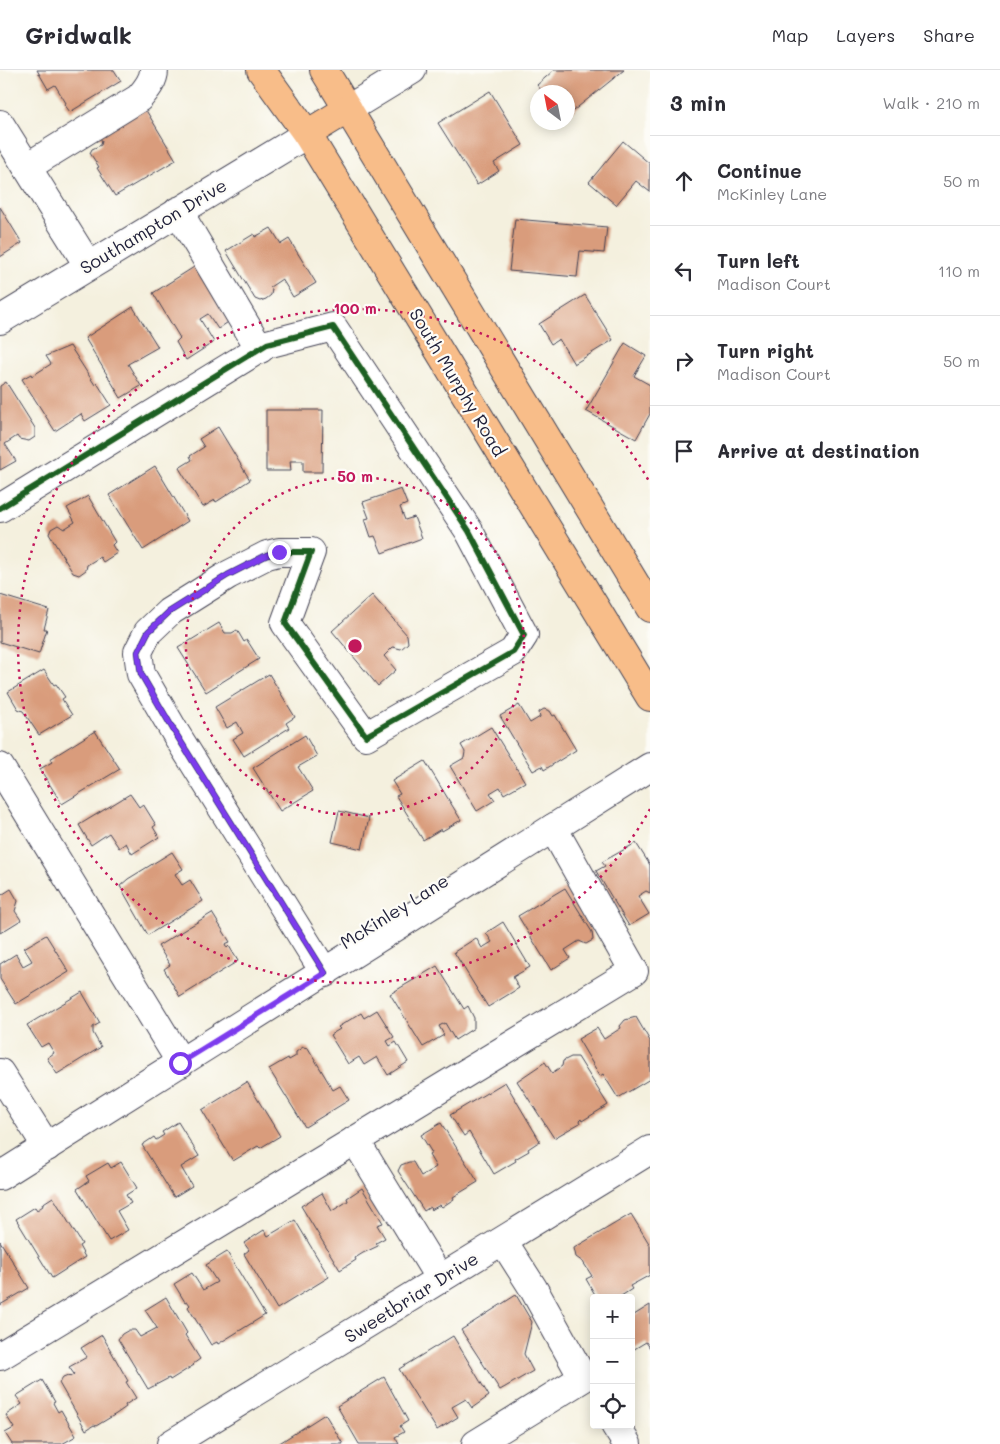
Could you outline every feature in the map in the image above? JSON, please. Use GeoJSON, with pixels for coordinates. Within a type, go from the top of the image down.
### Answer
{"type":"FeatureCollection","features":[{"type":"Feature","properties":{"kind":"main road","name":"South Murphy Road"},"geometry":{"type":"LineString","coordinates":[[261,70],[307,134],[650,697]]}},
{"type":"Feature","properties":{"kind":"main road"},"geometry":{"type":"LineString","coordinates":[[324,70],[650,608]]}},
{"type":"Feature","properties":{"kind":"main road"},"geometry":{"type":"LineString","coordinates":[[307,134],[348,109]]}},
{"type":"Feature","properties":{"kind":"street"},"geometry":{"type":"LineString","coordinates":[[27,166],[139,98],[147,89],[154,75],[154,70]]}},
{"type":"Feature","properties":{"kind":"street"},"geometry":{"type":"LineString","coordinates":[[348,109],[412,70]]}},
{"type":"Feature","properties":{"kind":"street"},"geometry":{"type":"LineString","coordinates":[[1,127],[88,265]]}},
{"type":"Feature","properties":{"kind":"street","name":"Southampton Drive"},"geometry":{"type":"LineString","coordinates":[[0,320],[307,134]]}},
{"type":"Feature","properties":{"kind":"street"},"geometry":{"type":"LineString","coordinates":[[178,211],[260,349]]}},
{"type":"Feature","properties":{"kind":"street"},"geometry":{"type":"LineString","coordinates":[[0,508],[267,344],[333,327],[469,531],[524,635],[513,652],[366,736],[285,623],[311,552],[279,552],[267,555],[228,575],[169,612],[148,632],[138,652],[141,674],[176,734],[325,973]]}},
{"type":"Feature","properties":{"kind":"street"},"geometry":{"type":"LineString","coordinates":[[0,766],[180,1063]]}},
{"type":"Feature","properties":{"kind":"street","name":"McKinley Lane"},"geometry":{"type":"LineString","coordinates":[[0,1176],[650,767]]}},
{"type":"Feature","properties":{"kind":"street"},"geometry":{"type":"LineString","coordinates":[[0,1356],[634,971],[553,828]]}},
{"type":"Feature","properties":{"kind":"street"},"geometry":{"type":"LineString","coordinates":[[0,1073],[47,1147]]}},
{"type":"Feature","properties":{"kind":"street"},"geometry":{"type":"LineString","coordinates":[[356,1140],[440,1279]]}},
{"type":"Feature","properties":{"kind":"street","name":"Sweetbriar Drive"},"geometry":{"type":"LineString","coordinates":[[171,1444],[650,1150]]}},
{"type":"Feature","properties":{"kind":"street"},"geometry":{"type":"LineString","coordinates":[[476,1444],[589,1386],[533,1288],[503,1241]]}},
{"type":"Feature","properties":{"kind":"street"},"geometry":{"type":"LineString","coordinates":[[618,1429],[627,1444]]}},
{"type":"Feature","properties":{"kind":"building"},"geometry":{"type":"Polygon","coordinates":[[[37,70],[114,70],[121,81],[70,112],[55,85],[48,89],[37,70]]]}},
{"type":"Feature","properties":{"kind":"building"},"geometry":{"type":"Polygon","coordinates":[[[554,70],[624,70],[575,109],[575,85],[537,85],[554,70]]]}},
{"type":"Feature","properties":{"kind":"building"},"geometry":{"type":"Polygon","coordinates":[[[490,91],[523,145],[494,163],[499,171],[477,185],[438,123],[490,91]]]}},
{"type":"Feature","properties":{"kind":"building"},"geometry":{"type":"Polygon","coordinates":[[[144,107],[176,160],[115,196],[90,153],[92,149],[101,145],[102,141],[98,135],[144,107]]]}},
{"type":"Feature","properties":{"kind":"building"},"geometry":{"type":"Polygon","coordinates":[[[623,141],[650,164],[650,192],[636,181],[616,205],[589,182],[623,141]]]}},
{"type":"Feature","properties":{"kind":"building"},"geometry":{"type":"Polygon","coordinates":[[[0,207],[22,243],[0,257],[0,207]]]}},
{"type":"Feature","properties":{"kind":"building"},"geometry":{"type":"Polygon","coordinates":[[[515,219],[607,227],[604,253],[580,251],[577,277],[509,271],[515,219]]]}},
{"type":"Feature","properties":{"kind":"building"},"geometry":{"type":"Polygon","coordinates":[[[271,228],[281,244],[289,239],[316,283],[293,297],[282,279],[270,287],[272,289],[271,295],[260,301],[255,299],[226,251],[254,234],[255,237],[271,228]]]}},
{"type":"Feature","properties":{"kind":"building"},"geometry":{"type":"Polygon","coordinates":[[[202,262],[237,316],[218,329],[208,314],[200,319],[214,342],[186,360],[176,342],[180,338],[153,293],[202,262]]]}},
{"type":"Feature","properties":{"kind":"building"},"geometry":{"type":"Polygon","coordinates":[[[585,295],[613,340],[574,364],[559,339],[551,344],[539,324],[585,295]]]}},
{"type":"Feature","properties":{"kind":"building"},"geometry":{"type":"Polygon","coordinates":[[[133,307],[158,347],[128,364],[141,386],[121,398],[85,338],[133,307]]]}},
{"type":"Feature","properties":{"kind":"building"},"geometry":{"type":"Polygon","coordinates":[[[625,343],[646,356],[634,376],[650,385],[650,414],[636,439],[586,411],[625,343]]]}},
{"type":"Feature","properties":{"kind":"building"},"geometry":{"type":"Polygon","coordinates":[[[70,346],[95,385],[97,383],[111,405],[85,421],[81,414],[55,431],[22,379],[31,374],[32,376],[51,364],[46,356],[70,346]]]}},
{"type":"Feature","properties":{"kind":"building"},"geometry":{"type":"Polygon","coordinates":[[[6,382],[35,428],[35,437],[29,441],[19,439],[17,436],[5,444],[16,461],[0,470],[0,386],[6,382]]]}},
{"type":"Feature","properties":{"kind":"building"},"geometry":{"type":"Polygon","coordinates":[[[266,410],[323,410],[322,472],[303,472],[303,461],[290,461],[291,471],[266,471],[266,410]]]}},
{"type":"Feature","properties":{"kind":"building"},"geometry":{"type":"Polygon","coordinates":[[[218,427],[250,480],[216,502],[215,500],[203,507],[179,468],[192,460],[190,456],[204,447],[199,439],[218,427]]]}},
{"type":"Feature","properties":{"kind":"building"},"geometry":{"type":"Polygon","coordinates":[[[155,466],[188,521],[143,550],[109,495],[155,466]]]}},
{"type":"Feature","properties":{"kind":"building"},"geometry":{"type":"Polygon","coordinates":[[[401,489],[407,504],[400,507],[405,520],[414,517],[422,538],[382,553],[375,536],[371,537],[365,519],[369,518],[363,502],[401,489]]]}},
{"type":"Feature","properties":{"kind":"building"},"geometry":{"type":"Polygon","coordinates":[[[88,496],[115,542],[112,545],[117,553],[103,562],[100,557],[87,565],[86,570],[79,575],[73,573],[49,534],[51,529],[58,525],[64,529],[75,522],[67,508],[88,496]]]}},
{"type":"Feature","properties":{"kind":"building"},"geometry":{"type":"Polygon","coordinates":[[[0,595],[49,610],[44,629],[47,629],[39,654],[0,642],[0,595]]]}},
{"type":"Feature","properties":{"kind":"building"},"geometry":{"type":"Polygon","coordinates":[[[372,595],[407,635],[408,643],[401,649],[393,647],[384,656],[396,670],[378,686],[332,631],[372,595]]]}},
{"type":"Feature","properties":{"kind":"building"},"geometry":{"type":"Polygon","coordinates":[[[219,623],[225,633],[232,633],[237,630],[244,642],[247,640],[259,659],[206,692],[178,648],[219,623]]]}},
{"type":"Feature","properties":{"kind":"building"},"geometry":{"type":"Polygon","coordinates":[[[44,670],[65,697],[62,699],[72,715],[39,735],[23,711],[18,709],[8,692],[44,670]]]}},
{"type":"Feature","properties":{"kind":"building"},"geometry":{"type":"Polygon","coordinates":[[[269,674],[295,717],[286,723],[289,728],[244,756],[233,739],[243,733],[237,722],[227,728],[215,707],[269,674]]]}},
{"type":"Feature","properties":{"kind":"building"},"geometry":{"type":"Polygon","coordinates":[[[519,705],[530,723],[540,717],[539,712],[544,709],[550,711],[553,716],[555,715],[576,750],[544,770],[542,766],[533,771],[500,716],[519,705]]]}},
{"type":"Feature","properties":{"kind":"building"},"geometry":{"type":"Polygon","coordinates":[[[491,727],[525,782],[504,794],[500,787],[490,793],[495,800],[477,811],[450,766],[464,758],[465,752],[461,745],[491,727]]]}},
{"type":"Feature","properties":{"kind":"building"},"geometry":{"type":"Polygon","coordinates":[[[95,731],[120,769],[62,804],[40,769],[52,762],[50,759],[95,731]]]}},
{"type":"Feature","properties":{"kind":"building"},"geometry":{"type":"Polygon","coordinates":[[[305,735],[317,756],[298,767],[313,791],[280,811],[253,768],[305,735]]]}},
{"type":"Feature","properties":{"kind":"building"},"geometry":{"type":"Polygon","coordinates":[[[425,761],[461,820],[423,840],[396,796],[400,794],[392,781],[425,761]]]}},
{"type":"Feature","properties":{"kind":"building"},"geometry":{"type":"Polygon","coordinates":[[[130,794],[139,807],[143,804],[156,825],[153,827],[159,837],[132,854],[126,843],[119,848],[109,833],[91,845],[79,825],[130,794]]]}},
{"type":"Feature","properties":{"kind":"building"},"geometry":{"type":"Polygon","coordinates":[[[339,811],[369,818],[362,849],[332,842],[339,811]]]}},
{"type":"Feature","properties":{"kind":"building"},"geometry":{"type":"Polygon","coordinates":[[[636,843],[650,865],[650,893],[646,891],[638,896],[649,914],[629,926],[596,871],[605,866],[602,862],[636,843]]]}},
{"type":"Feature","properties":{"kind":"building"},"geometry":{"type":"Polygon","coordinates":[[[172,852],[183,869],[175,874],[182,885],[190,880],[203,901],[148,935],[120,886],[172,852]]]}},
{"type":"Feature","properties":{"kind":"building"},"geometry":{"type":"Polygon","coordinates":[[[565,888],[592,932],[593,940],[586,944],[579,941],[565,950],[570,958],[551,970],[518,916],[565,888]]]}},
{"type":"Feature","properties":{"kind":"building"},"geometry":{"type":"Polygon","coordinates":[[[11,889],[18,901],[15,911],[21,920],[0,933],[0,896],[11,889]]]}},
{"type":"Feature","properties":{"kind":"building"},"geometry":{"type":"Polygon","coordinates":[[[212,913],[230,942],[225,944],[227,948],[229,946],[238,961],[180,997],[164,969],[170,965],[158,946],[212,913]]]}},
{"type":"Feature","properties":{"kind":"building"},"geometry":{"type":"Polygon","coordinates":[[[503,922],[530,967],[513,977],[519,988],[488,1007],[454,952],[476,938],[482,948],[492,942],[486,933],[503,922]]]}},
{"type":"Feature","properties":{"kind":"building"},"geometry":{"type":"Polygon","coordinates":[[[46,935],[69,972],[16,1004],[0,979],[0,964],[16,954],[23,966],[32,961],[24,948],[46,935]]]}},
{"type":"Feature","properties":{"kind":"building"},"geometry":{"type":"Polygon","coordinates":[[[437,966],[464,1009],[468,1006],[474,1018],[474,1028],[455,1040],[445,1023],[439,1026],[444,1035],[423,1047],[390,994],[437,966]]]}},
{"type":"Feature","properties":{"kind":"building"},"geometry":{"type":"Polygon","coordinates":[[[82,992],[100,1023],[93,1027],[93,1033],[101,1047],[57,1074],[47,1058],[54,1053],[48,1043],[41,1047],[27,1025],[82,992]]]}},
{"type":"Feature","properties":{"kind":"building"},"geometry":{"type":"Polygon","coordinates":[[[377,1010],[394,1037],[387,1041],[390,1046],[396,1042],[408,1062],[388,1075],[377,1057],[364,1065],[359,1057],[348,1064],[330,1035],[340,1029],[338,1027],[361,1013],[364,1018],[377,1010]]]}},
{"type":"Feature","properties":{"kind":"building"},"geometry":{"type":"Polygon","coordinates":[[[636,1017],[650,1041],[650,1079],[618,1098],[603,1074],[600,1076],[578,1039],[597,1028],[604,1039],[621,1028],[620,1026],[625,1020],[636,1017]]]}},
{"type":"Feature","properties":{"kind":"building"},"geometry":{"type":"Polygon","coordinates":[[[303,1047],[308,1048],[333,1090],[340,1086],[349,1100],[305,1127],[269,1069],[288,1058],[289,1060],[296,1056],[296,1052],[303,1047]]]}},
{"type":"Feature","properties":{"kind":"building"},"geometry":{"type":"Polygon","coordinates":[[[571,1057],[578,1057],[608,1105],[582,1121],[581,1119],[580,1123],[554,1138],[517,1081],[545,1062],[552,1073],[562,1066],[563,1061],[571,1057]]]}},
{"type":"Feature","properties":{"kind":"building"},"geometry":{"type":"Polygon","coordinates":[[[247,1082],[280,1136],[260,1148],[258,1146],[233,1161],[202,1110],[247,1082]]]}},
{"type":"Feature","properties":{"kind":"building"},"geometry":{"type":"Polygon","coordinates":[[[505,1082],[540,1141],[528,1149],[529,1151],[515,1159],[516,1161],[494,1174],[469,1132],[464,1136],[450,1115],[505,1082]]]}},
{"type":"Feature","properties":{"kind":"building"},"geometry":{"type":"Polygon","coordinates":[[[178,1122],[199,1156],[181,1167],[192,1186],[174,1197],[142,1145],[154,1137],[156,1140],[164,1135],[162,1132],[178,1122]]]}},
{"type":"Feature","properties":{"kind":"building"},"geometry":{"type":"Polygon","coordinates":[[[441,1123],[478,1182],[453,1197],[454,1199],[442,1207],[440,1205],[431,1210],[430,1207],[424,1211],[398,1171],[401,1165],[409,1162],[413,1162],[421,1176],[436,1167],[429,1155],[432,1153],[421,1135],[441,1123]]]}},
{"type":"Feature","properties":{"kind":"building"},"geometry":{"type":"Polygon","coordinates":[[[121,1162],[137,1188],[126,1195],[131,1203],[117,1211],[128,1230],[109,1241],[77,1189],[89,1181],[86,1176],[108,1163],[111,1168],[121,1162]]]}},
{"type":"Feature","properties":{"kind":"building"},"geometry":{"type":"Polygon","coordinates":[[[362,1188],[383,1223],[377,1225],[385,1238],[376,1243],[378,1246],[355,1258],[356,1260],[340,1270],[301,1206],[322,1193],[332,1211],[348,1201],[347,1198],[362,1188]]]}},
{"type":"Feature","properties":{"kind":"building"},"geometry":{"type":"Polygon","coordinates":[[[53,1197],[82,1244],[79,1246],[85,1257],[52,1278],[16,1219],[35,1207],[37,1210],[43,1206],[42,1204],[53,1197]]]}},
{"type":"Feature","properties":{"kind":"building"},"geometry":{"type":"Polygon","coordinates":[[[631,1214],[650,1245],[650,1275],[630,1286],[632,1289],[624,1294],[595,1294],[586,1279],[592,1276],[583,1262],[576,1257],[574,1248],[631,1214]]]}},
{"type":"Feature","properties":{"kind":"building"},"geometry":{"type":"Polygon","coordinates":[[[295,1220],[329,1277],[277,1309],[244,1254],[249,1250],[244,1243],[264,1230],[268,1236],[295,1220]]]}},
{"type":"Feature","properties":{"kind":"building"},"geometry":{"type":"Polygon","coordinates":[[[0,1241],[29,1288],[0,1305],[0,1241]]]}},
{"type":"Feature","properties":{"kind":"building"},"geometry":{"type":"Polygon","coordinates":[[[227,1252],[265,1315],[218,1344],[217,1342],[211,1345],[188,1307],[190,1305],[187,1301],[185,1302],[174,1284],[192,1273],[203,1290],[217,1282],[206,1265],[227,1252]]]}},
{"type":"Feature","properties":{"kind":"building"},"geometry":{"type":"Polygon","coordinates":[[[516,1295],[532,1322],[524,1354],[533,1371],[500,1390],[461,1330],[516,1295]]]}},
{"type":"Feature","properties":{"kind":"building"},"geometry":{"type":"Polygon","coordinates":[[[166,1297],[187,1333],[185,1335],[200,1359],[170,1380],[169,1378],[148,1389],[118,1339],[129,1330],[135,1330],[140,1337],[157,1328],[145,1310],[166,1297]]]}},
{"type":"Feature","properties":{"kind":"building"},"geometry":{"type":"Polygon","coordinates":[[[650,1305],[650,1348],[646,1342],[635,1349],[635,1314],[650,1305]]]}},
{"type":"Feature","properties":{"kind":"building"},"geometry":{"type":"Polygon","coordinates":[[[102,1335],[136,1398],[116,1414],[86,1430],[59,1383],[63,1377],[68,1375],[70,1377],[74,1374],[69,1367],[87,1357],[81,1348],[102,1335]]]}},
{"type":"Feature","properties":{"kind":"building"},"geometry":{"type":"Polygon","coordinates":[[[453,1336],[489,1396],[472,1408],[466,1399],[452,1407],[458,1417],[437,1430],[399,1369],[453,1336]]]}},
{"type":"Feature","properties":{"kind":"building"},"geometry":{"type":"Polygon","coordinates":[[[384,1377],[408,1421],[400,1426],[404,1432],[395,1437],[399,1444],[359,1444],[337,1406],[384,1377]]]}},
{"type":"Feature","properties":{"kind":"building"},"geometry":{"type":"Polygon","coordinates":[[[42,1380],[55,1402],[53,1403],[58,1412],[61,1410],[76,1436],[62,1444],[12,1444],[5,1433],[14,1428],[6,1415],[22,1404],[16,1396],[42,1380]]]}},
{"type":"Feature","properties":{"kind":"building"},"geometry":{"type":"Polygon","coordinates":[[[325,1414],[343,1444],[278,1444],[325,1414]]]}},
{"type":"Feature","properties":{"kind":"cycle path"},"geometry":{"type":"LineString","coordinates":[[0,508],[267,344],[333,327],[469,531],[524,635],[513,652],[366,736],[285,623],[311,552],[279,552],[267,555],[228,575],[169,612],[148,632],[138,652],[141,674],[176,734],[325,973]]}},
{"type":"Feature","properties":{"kind":"route"},"geometry":{"type":"LineString","coordinates":[[180,1063],[325,973],[176,734],[141,674],[138,652],[148,632],[169,612],[228,575],[267,555],[279,552]]}}]}
